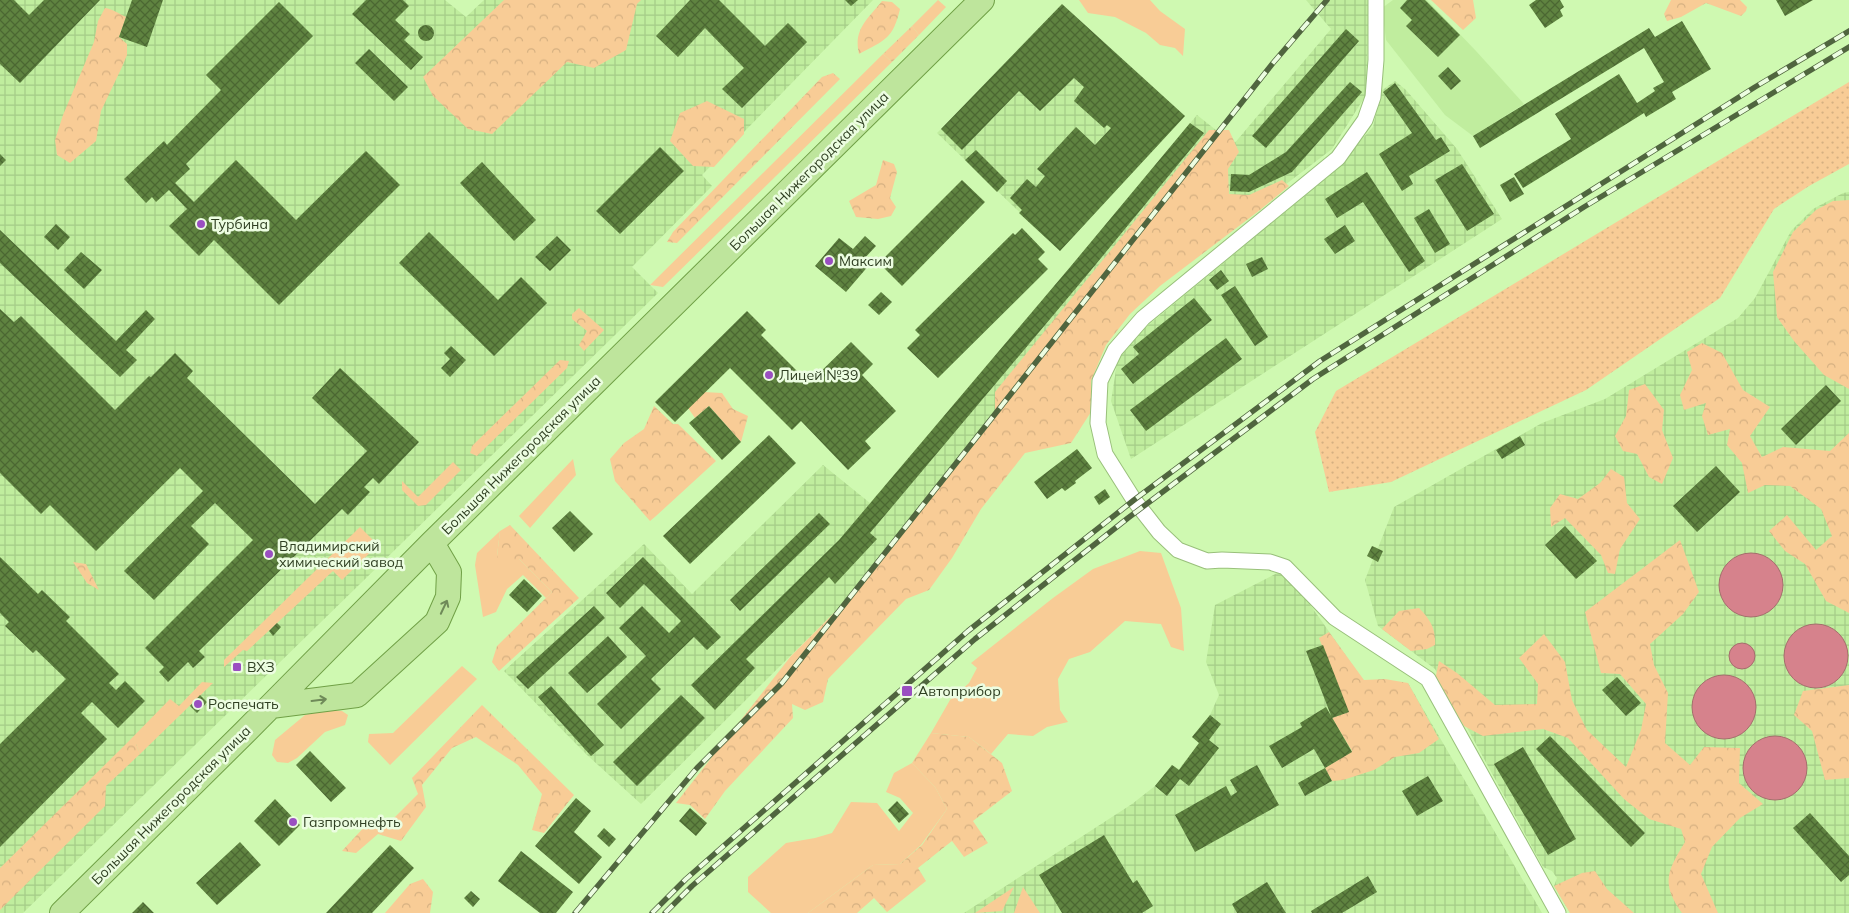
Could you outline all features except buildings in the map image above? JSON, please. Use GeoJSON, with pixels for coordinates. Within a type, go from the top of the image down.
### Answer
{"type":"FeatureCollection","features":[{"type":"Feature","properties":{"kind":"main road","name":"Большая Нижегородская улица"},"geometry":{"type":"LineString","coordinates":[[62,913],[432,543],[982,0]]}},
{"type":"Feature","properties":{"kind":"main road"},"geometry":{"type":"LineString","coordinates":[[271,706],[357,695],[437,622],[448,597],[449,572],[432,543]]}},
{"type":"Feature","properties":{"kind":"street"},"geometry":{"type":"LineString","coordinates":[[1376,0],[1376,60],[1373,96],[1365,120],[1338,158],[1143,318],[1115,350],[1100,381],[1098,423],[1105,454],[1134,500],[1160,532],[1178,550],[1207,561],[1270,562],[1286,567],[1335,618],[1428,679],[1558,913]]}},
{"type":"Feature","properties":{"kind":"shaded area"},"geometry":{"type":"Polygon","coordinates":[[[0,0],[445,0],[466,17],[484,0],[873,0],[702,175],[712,186],[632,267],[658,293],[23,913],[0,913],[0,0]]]}},
{"type":"Feature","properties":{"kind":"shaded area"},"geometry":{"type":"Polygon","coordinates":[[[1306,0],[1369,0],[1366,95],[1332,149],[1246,215],[1206,177],[1331,29],[1306,0]]]}},
{"type":"Feature","properties":{"kind":"shaded area"},"geometry":{"type":"Polygon","coordinates":[[[1393,0],[1427,0],[1524,104],[1473,136],[1445,115],[1386,40],[1382,8],[1393,0]]]}},
{"type":"Feature","properties":{"kind":"shaded area"},"geometry":{"type":"Polygon","coordinates":[[[1031,39],[1185,116],[1060,251],[937,133],[1031,39]]]}},
{"type":"Feature","properties":{"kind":"shaded area"},"geometry":{"type":"Polygon","coordinates":[[[1395,81],[1406,90],[1457,149],[1502,219],[1131,459],[1111,401],[1118,357],[1134,337],[1324,180],[1373,127],[1381,91],[1395,81]]]}},
{"type":"Feature","properties":{"kind":"shaded area"},"geometry":{"type":"Polygon","coordinates":[[[1197,115],[1221,134],[864,583],[641,804],[587,755],[504,671],[644,544],[692,594],[823,465],[870,503],[1197,115]]]}},
{"type":"Feature","properties":{"kind":"shaded area"},"geometry":{"type":"Polygon","coordinates":[[[1849,192],[1849,913],[1570,913],[1554,886],[1557,878],[1552,871],[1543,867],[1435,669],[1378,626],[1365,580],[1373,559],[1367,556],[1372,546],[1378,548],[1394,507],[1542,423],[1605,399],[1738,318],[1755,298],[1791,231],[1813,209],[1843,193],[1849,192]]]}},
{"type":"Feature","properties":{"kind":"shaded area"},"geometry":{"type":"Polygon","coordinates":[[[1745,553],[1757,553],[1774,562],[1781,573],[1783,585],[1781,597],[1774,608],[1757,617],[1745,617],[1733,612],[1724,603],[1719,591],[1719,579],[1724,567],[1733,558],[1745,553]]]}},
{"type":"Feature","properties":{"kind":"shaded area"},"geometry":{"type":"Polygon","coordinates":[[[1285,569],[1375,697],[1408,683],[1542,913],[964,913],[1132,804],[1155,786],[1172,765],[1179,769],[1199,743],[1192,737],[1210,715],[1219,695],[1206,662],[1215,605],[1285,569]]]}},
{"type":"Feature","properties":{"kind":"shaded area"},"geometry":{"type":"Polygon","coordinates":[[[1810,624],[1822,624],[1839,633],[1846,644],[1848,656],[1846,668],[1839,679],[1822,688],[1810,688],[1798,683],[1789,674],[1784,662],[1784,650],[1789,638],[1798,629],[1810,624]]]}},
{"type":"Feature","properties":{"kind":"shaded area"},"geometry":{"type":"Polygon","coordinates":[[[1742,643],[1751,647],[1755,656],[1751,665],[1742,669],[1733,665],[1729,656],[1733,647],[1742,643]]]}},
{"type":"Feature","properties":{"kind":"shaded area"},"geometry":{"type":"Polygon","coordinates":[[[1718,675],[1730,675],[1747,684],[1754,695],[1756,707],[1754,719],[1747,730],[1730,739],[1718,739],[1706,734],[1697,725],[1692,713],[1692,701],[1697,689],[1706,680],[1718,675]]]}},
{"type":"Feature","properties":{"kind":"shaded area"},"geometry":{"type":"Polygon","coordinates":[[[1769,736],[1781,736],[1798,745],[1805,756],[1807,768],[1805,780],[1798,791],[1781,800],[1769,800],[1757,795],[1748,786],[1743,774],[1743,762],[1748,750],[1757,741],[1769,736]]]}},
{"type":"Feature","properties":{"kind":"green space"},"geometry":{"type":"Polygon","coordinates":[[[504,0],[641,0],[637,4],[626,50],[594,68],[567,62],[492,134],[468,129],[433,96],[423,77],[504,0]]]}},
{"type":"Feature","properties":{"kind":"green space"},"geometry":{"type":"Polygon","coordinates":[[[938,0],[946,7],[919,35],[912,26],[938,0]]]}},
{"type":"Feature","properties":{"kind":"green space"},"geometry":{"type":"Polygon","coordinates":[[[1079,0],[1150,0],[1160,11],[1185,29],[1183,56],[1175,48],[1160,45],[1146,33],[1115,17],[1088,13],[1079,0]]]}},
{"type":"Feature","properties":{"kind":"green space"},"geometry":{"type":"Polygon","coordinates":[[[1431,0],[1473,0],[1476,18],[1463,30],[1431,0]]]}},
{"type":"Feature","properties":{"kind":"green space"},"geometry":{"type":"Polygon","coordinates":[[[1671,0],[1740,0],[1747,7],[1741,16],[1706,3],[1681,17],[1667,21],[1664,14],[1671,0]]]}},
{"type":"Feature","properties":{"kind":"green space"},"geometry":{"type":"Polygon","coordinates":[[[882,1],[892,2],[900,9],[894,27],[882,42],[859,54],[858,38],[860,31],[882,1]]]}},
{"type":"Feature","properties":{"kind":"green space"},"geometry":{"type":"Polygon","coordinates":[[[105,8],[126,17],[119,37],[127,44],[127,55],[101,111],[96,141],[70,163],[57,155],[55,140],[63,115],[94,42],[98,21],[105,8]]]}},
{"type":"Feature","properties":{"kind":"green space"},"geometry":{"type":"Polygon","coordinates":[[[912,26],[919,35],[892,62],[883,54],[912,26]]]}},
{"type":"Feature","properties":{"kind":"green space"},"geometry":{"type":"Polygon","coordinates":[[[883,54],[892,62],[663,287],[650,285],[883,54]]]}},
{"type":"Feature","properties":{"kind":"green space"},"geometry":{"type":"Polygon","coordinates":[[[833,73],[840,79],[677,243],[667,242],[673,232],[822,77],[833,73]]]}},
{"type":"Feature","properties":{"kind":"green space"},"geometry":{"type":"Polygon","coordinates":[[[1849,82],[1849,164],[1809,186],[1774,209],[1720,298],[1586,390],[1391,482],[1329,492],[1315,432],[1336,391],[1849,82]]]}},
{"type":"Feature","properties":{"kind":"green space"},"geometry":{"type":"Polygon","coordinates":[[[707,101],[744,119],[744,134],[714,167],[693,166],[670,141],[680,113],[707,101]]]}},
{"type":"Feature","properties":{"kind":"green space"},"geometry":{"type":"Polygon","coordinates":[[[1209,130],[1229,130],[1239,152],[1228,169],[1229,194],[1249,195],[1282,180],[1289,186],[1160,286],[1130,314],[1106,345],[1091,381],[1091,412],[1071,443],[1025,453],[981,509],[952,558],[929,590],[906,599],[828,679],[823,702],[805,710],[792,704],[793,718],[725,791],[705,819],[690,805],[676,803],[791,656],[864,583],[995,418],[995,392],[1209,130]]]}},
{"type":"Feature","properties":{"kind":"green space"},"geometry":{"type":"Polygon","coordinates":[[[883,160],[894,164],[897,172],[890,198],[896,207],[891,216],[878,219],[856,217],[849,201],[876,185],[883,160]]]}},
{"type":"Feature","properties":{"kind":"green space"},"geometry":{"type":"Polygon","coordinates":[[[1849,200],[1849,389],[1824,375],[1794,341],[1777,317],[1773,272],[1793,232],[1816,210],[1833,201],[1849,200]]]}},
{"type":"Feature","properties":{"kind":"green space"},"geometry":{"type":"Polygon","coordinates":[[[579,308],[604,330],[584,351],[579,345],[587,331],[572,319],[572,314],[579,308]]]}},
{"type":"Feature","properties":{"kind":"green space"},"geometry":{"type":"Polygon","coordinates":[[[1702,343],[1722,353],[1743,390],[1770,407],[1750,436],[1762,457],[1783,447],[1830,451],[1849,433],[1849,613],[1826,601],[1805,564],[1785,551],[1769,531],[1787,515],[1816,550],[1832,536],[1821,509],[1790,486],[1765,485],[1748,493],[1742,463],[1727,445],[1730,429],[1708,435],[1702,416],[1706,403],[1684,410],[1680,395],[1692,370],[1687,352],[1702,343]]]}},
{"type":"Feature","properties":{"kind":"green space"},"geometry":{"type":"Polygon","coordinates":[[[560,360],[569,361],[567,368],[477,456],[470,453],[472,446],[560,360]]]}},
{"type":"Feature","properties":{"kind":"green space"},"geometry":{"type":"Polygon","coordinates":[[[1645,384],[1664,410],[1662,430],[1673,458],[1662,484],[1649,477],[1637,454],[1623,451],[1615,436],[1626,416],[1629,390],[1645,384]]]}},
{"type":"Feature","properties":{"kind":"green space"},"geometry":{"type":"Polygon","coordinates":[[[704,392],[722,393],[733,409],[748,416],[741,442],[709,406],[695,418],[688,408],[704,392]]]}},
{"type":"Feature","properties":{"kind":"green space"},"geometry":{"type":"Polygon","coordinates":[[[654,406],[673,424],[678,424],[716,461],[650,521],[615,481],[610,459],[624,443],[644,429],[654,406]]]}},
{"type":"Feature","properties":{"kind":"green space"},"geometry":{"type":"Polygon","coordinates":[[[573,459],[576,475],[530,528],[519,516],[573,459]]]}},
{"type":"Feature","properties":{"kind":"green space"},"geometry":{"type":"Polygon","coordinates":[[[453,462],[461,470],[426,505],[418,506],[402,490],[402,481],[418,497],[453,462]]]}},
{"type":"Feature","properties":{"kind":"green space"},"geometry":{"type":"Polygon","coordinates":[[[1611,469],[1624,477],[1627,503],[1640,519],[1620,549],[1615,574],[1608,573],[1601,555],[1565,518],[1551,527],[1550,508],[1560,494],[1578,499],[1600,483],[1611,469]]]}},
{"type":"Feature","properties":{"kind":"green space"},"geometry":{"type":"Polygon","coordinates":[[[510,525],[579,598],[499,671],[492,662],[497,646],[552,592],[519,559],[501,565],[497,556],[500,531],[510,525]]]}},
{"type":"Feature","properties":{"kind":"green space"},"geometry":{"type":"Polygon","coordinates":[[[360,527],[378,545],[342,580],[333,571],[247,651],[243,650],[224,667],[224,660],[360,527]]]}},
{"type":"Feature","properties":{"kind":"green space"},"geometry":{"type":"Polygon","coordinates":[[[500,531],[497,556],[519,559],[552,592],[546,598],[523,575],[507,589],[496,612],[483,617],[475,565],[477,553],[500,531]]]}},
{"type":"Feature","properties":{"kind":"green space"},"geometry":{"type":"Polygon","coordinates":[[[1680,540],[1699,592],[1683,614],[1650,644],[1654,665],[1668,693],[1665,743],[1690,765],[1704,747],[1740,748],[1739,783],[1763,804],[1740,818],[1712,847],[1701,874],[1718,913],[1682,913],[1671,893],[1669,877],[1671,869],[1685,842],[1681,829],[1649,819],[1624,799],[1568,738],[1543,729],[1483,736],[1464,726],[1435,680],[1439,661],[1457,673],[1495,705],[1537,704],[1538,684],[1519,658],[1544,634],[1565,662],[1572,700],[1587,730],[1626,767],[1641,730],[1646,704],[1620,674],[1601,673],[1585,612],[1680,540]]]}},
{"type":"Feature","properties":{"kind":"green space"},"geometry":{"type":"Polygon","coordinates":[[[1140,551],[1161,553],[1181,608],[1184,651],[1171,647],[1161,624],[1125,621],[1090,652],[1069,659],[1058,679],[1060,710],[1068,722],[1047,727],[1033,736],[1008,734],[991,754],[969,737],[931,733],[950,700],[969,683],[977,668],[971,663],[1093,569],[1140,551]]]}},
{"type":"Feature","properties":{"kind":"green space"},"geometry":{"type":"Polygon","coordinates":[[[73,562],[86,564],[99,590],[87,583],[73,562]]]}},
{"type":"Feature","properties":{"kind":"green space"},"geometry":{"type":"Polygon","coordinates":[[[1419,608],[1431,625],[1435,645],[1427,649],[1411,651],[1382,629],[1399,611],[1419,608]]]}},
{"type":"Feature","properties":{"kind":"green space"},"geometry":{"type":"Polygon","coordinates":[[[1329,632],[1364,680],[1385,679],[1408,683],[1439,739],[1419,753],[1395,757],[1374,770],[1343,780],[1332,781],[1325,768],[1352,751],[1332,718],[1348,712],[1319,638],[1329,632]]]}},
{"type":"Feature","properties":{"kind":"green space"},"geometry":{"type":"Polygon","coordinates":[[[462,666],[477,679],[390,765],[368,742],[369,734],[393,733],[462,666]]]}},
{"type":"Feature","properties":{"kind":"green space"},"geometry":{"type":"Polygon","coordinates":[[[202,682],[213,683],[140,754],[136,744],[126,744],[170,699],[179,706],[202,682]]]}},
{"type":"Feature","properties":{"kind":"green space"},"geometry":{"type":"Polygon","coordinates":[[[1849,685],[1849,778],[1825,780],[1812,731],[1794,715],[1803,691],[1849,685]]]}},
{"type":"Feature","properties":{"kind":"green space"},"geometry":{"type":"Polygon","coordinates":[[[482,705],[574,795],[544,833],[532,830],[542,794],[518,765],[476,737],[452,748],[422,785],[426,807],[401,841],[378,834],[356,853],[342,851],[367,824],[385,827],[418,794],[412,778],[482,705]]]}},
{"type":"Feature","properties":{"kind":"green space"},"geometry":{"type":"Polygon","coordinates":[[[324,710],[342,711],[348,715],[345,725],[325,732],[297,758],[288,763],[277,762],[272,755],[275,740],[305,715],[324,710]]]}},
{"type":"Feature","properties":{"kind":"green space"},"geometry":{"type":"Polygon","coordinates":[[[931,733],[969,737],[1002,763],[1012,791],[973,821],[988,843],[964,857],[952,841],[918,868],[926,881],[887,912],[874,898],[857,913],[808,913],[873,865],[900,864],[922,845],[947,809],[935,787],[912,763],[931,733]]]}},
{"type":"Feature","properties":{"kind":"green space"},"geometry":{"type":"Polygon","coordinates":[[[126,744],[136,744],[140,754],[106,786],[105,806],[0,910],[0,868],[126,744]]]}},
{"type":"Feature","properties":{"kind":"green space"},"geometry":{"type":"Polygon","coordinates":[[[912,763],[935,787],[947,809],[921,845],[900,864],[873,865],[808,913],[771,913],[748,892],[748,877],[786,843],[832,833],[851,802],[877,803],[899,831],[913,813],[900,798],[886,792],[894,773],[912,763]]]}},
{"type":"Feature","properties":{"kind":"green space"},"geometry":{"type":"Polygon","coordinates":[[[1595,871],[1607,889],[1634,913],[1570,913],[1554,886],[1582,873],[1595,871]]]}},
{"type":"Feature","properties":{"kind":"green space"},"geometry":{"type":"Polygon","coordinates":[[[423,879],[433,892],[430,913],[385,913],[410,884],[423,879]]]}},
{"type":"Feature","properties":{"kind":"green space"},"geometry":{"type":"Polygon","coordinates":[[[1014,887],[1002,911],[975,913],[1014,887]]]}},
{"type":"Feature","properties":{"kind":"green space"},"geometry":{"type":"Polygon","coordinates":[[[1023,887],[1040,913],[1014,913],[1023,887]]]}},
{"type":"Feature","properties":{"kind":"railway"},"geometry":{"type":"LineString","coordinates":[[575,913],[697,768],[782,683],[1273,63],[1327,0]]}},
{"type":"Feature","properties":{"kind":"railway"},"geometry":{"type":"LineString","coordinates":[[652,913],[686,879],[968,631],[1134,500],[1320,361],[1755,87],[1849,31]]}},
{"type":"Feature","properties":{"kind":"railway"},"geometry":{"type":"LineString","coordinates":[[665,913],[692,886],[975,639],[1128,518],[1313,379],[1584,207],[1849,47]]}},
{"type":"Feature","properties":{"kind":"place","name":"Турбина"},"geometry":{"type":"Point","coordinates":[201,224]}},
{"type":"Feature","properties":{"kind":"place","name":"Максим"},"geometry":{"type":"Point","coordinates":[829,261]}},
{"type":"Feature","properties":{"kind":"place","name":"Лицей №39"},"geometry":{"type":"Point","coordinates":[769,375]}},
{"type":"Feature","properties":{"kind":"place","name":"Владимирский химический завод"},"geometry":{"type":"Point","coordinates":[269,554]}},
{"type":"Feature","properties":{"kind":"place","name":"ВХЗ"},"geometry":{"type":"Point","coordinates":[237,667]}},
{"type":"Feature","properties":{"kind":"place","name":"Автоприбор"},"geometry":{"type":"Point","coordinates":[907,691]}},
{"type":"Feature","properties":{"kind":"place","name":"Роспечать"},"geometry":{"type":"Point","coordinates":[198,704]}},
{"type":"Feature","properties":{"kind":"place","name":"Газпромнефть"},"geometry":{"type":"Point","coordinates":[293,822]}}]}
